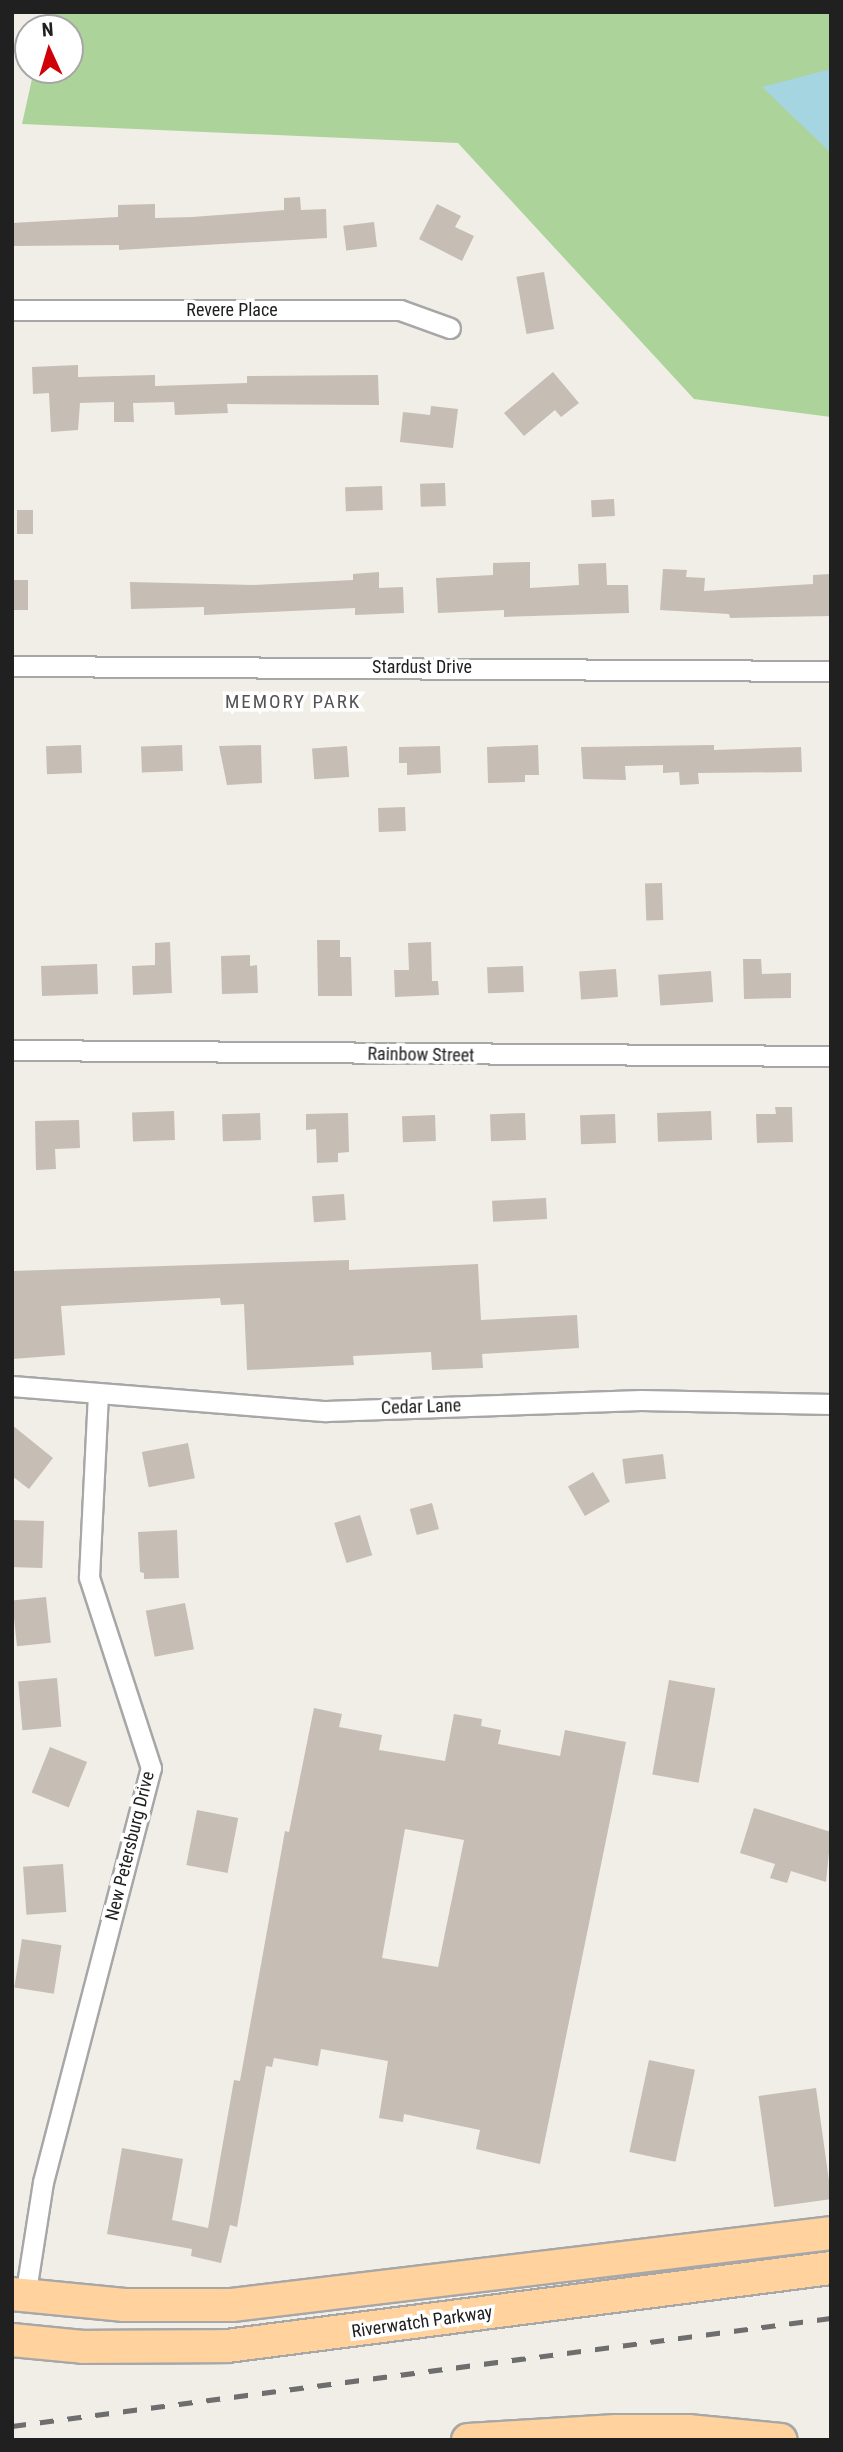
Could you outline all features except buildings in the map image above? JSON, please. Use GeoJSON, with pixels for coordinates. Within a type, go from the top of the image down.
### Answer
{"type":"FeatureCollection","features":[{"type":"Feature","properties":{"kind":"main road"},"geometry":{"type":"LineString","coordinates":[[19,2296],[124,2305],[232,2305],[831,2233]]}},
{"type":"Feature","properties":{"kind":"main road","name":"Riverwatch Parkway"},"geometry":{"type":"LineString","coordinates":[[12,2340],[95,2347],[227,2346],[831,2268]]}},
{"type":"Feature","properties":{"kind":"main road"},"geometry":{"type":"LineString","coordinates":[[468,2440],[687,2435],[781,2440]]}},
{"type":"Feature","properties":{"kind":"street","name":"Revere Place"},"geometry":{"type":"LineString","coordinates":[[12,310],[400,310],[450,328]]}},
{"type":"Feature","properties":{"kind":"street","name":"Stardust Drive"},"geometry":{"type":"LineString","coordinates":[[12,666],[831,671]]}},
{"type":"Feature","properties":{"kind":"street","name":"Rainbow Street"},"geometry":{"type":"LineString","coordinates":[[12,1050],[831,1056]]}},
{"type":"Feature","properties":{"kind":"street","name":"Cedar Lane"},"geometry":{"type":"LineString","coordinates":[[12,1387],[326,1411],[641,1400],[831,1404]]}},
{"type":"Feature","properties":{"kind":"street","name":"New Petersburg Drive"},"geometry":{"type":"LineString","coordinates":[[19,2296],[43,2182],[151,1768],[89,1577],[98,1394]]}},
{"type":"Feature","properties":{"kind":"green space"},"geometry":{"type":"Polygon","coordinates":[[[831,12],[831,417],[694,399],[458,143],[22,124],[31,84],[84,84],[84,14],[47,14],[831,12]]]}},
{"type":"Feature","properties":{"kind":"water"},"geometry":{"type":"Polygon","coordinates":[[[831,69],[831,153],[762,87],[831,69]]]}},
{"type":"Feature","properties":{"kind":"railway"},"geometry":{"type":"LineString","coordinates":[[12,2426],[831,2318]]}},
{"type":"Feature","properties":{"kind":"district","name":"MEMORY PARK"},"geometry":{"type":"Point","coordinates":[293,702]}}]}
